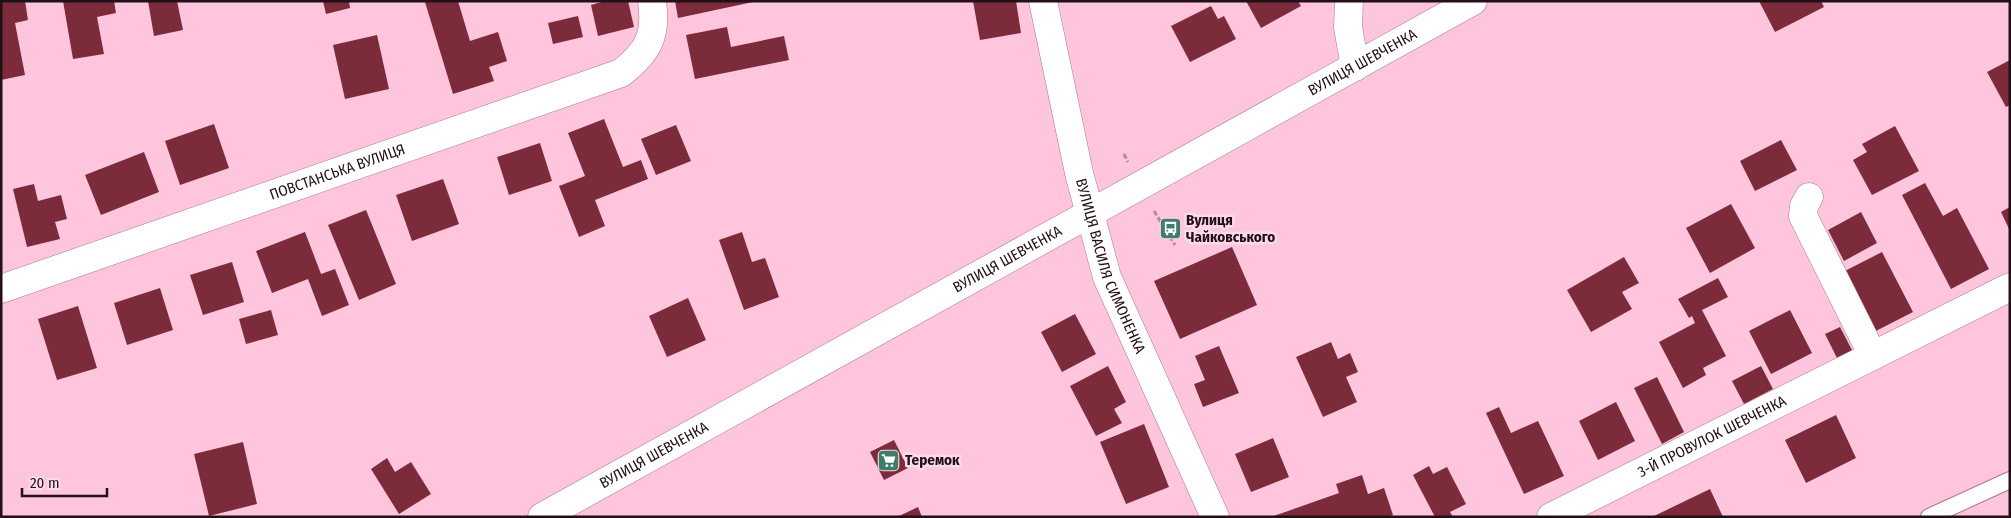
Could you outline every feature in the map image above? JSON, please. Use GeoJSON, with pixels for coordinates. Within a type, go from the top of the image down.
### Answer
{"type":"FeatureCollection","features":[{"type":"Feature","properties":{"kind":"street","name":"ПОВСТАНСЬКА ВУЛИЦЯ"},"geometry":{"type":"LineString","coordinates":[[1,289],[621,73],[636,62],[647,47],[654,30],[652,1]]}},
{"type":"Feature","properties":{"kind":"street","name":"ВУЛИЦЯ ВАСИЛЯ СИМОНЕНКА"},"geometry":{"type":"LineString","coordinates":[[1043,1],[1069,130],[1107,277],[1214,517]]}},
{"type":"Feature","properties":{"kind":"street"},"geometry":{"type":"LineString","coordinates":[[1349,1],[1348,26],[1355,67]]}},
{"type":"Feature","properties":{"kind":"street","name":"ВУЛИЦЯ ШЕВЧЕНКА"},"geometry":{"type":"LineString","coordinates":[[542,517],[1473,1]]}},
{"type":"Feature","properties":{"kind":"street"},"geometry":{"type":"LineString","coordinates":[[1809,197],[1804,206],[1803,216],[1873,356]]}},
{"type":"Feature","properties":{"kind":"street","name":"3-Й ПРОВУЛОК ШЕВЧЕНКА"},"geometry":{"type":"LineString","coordinates":[[1552,517],[2010,287]]}},
{"type":"Feature","properties":{"kind":"lane"},"geometry":{"type":"LineString","coordinates":[[1929,517],[2010,480]]}},
{"type":"Feature","properties":{"kind":"path"},"geometry":{"type":"LineString","coordinates":[[1124,154],[1128,162]]}},
{"type":"Feature","properties":{"kind":"path"},"geometry":{"type":"LineString","coordinates":[[1154,210],[1175,245]]}},
{"type":"Feature","properties":{"kind":"building"},"geometry":{"type":"Polygon","coordinates":[[[1,1],[25,1],[28,20],[15,23],[25,75],[1,80],[1,1]]]}},
{"type":"Feature","properties":{"kind":"building"},"geometry":{"type":"Polygon","coordinates":[[[63,1],[114,1],[116,13],[97,17],[104,54],[73,59],[63,1]]]}},
{"type":"Feature","properties":{"kind":"building"},"geometry":{"type":"Polygon","coordinates":[[[148,1],[177,1],[183,30],[154,36],[148,1]]]}},
{"type":"Feature","properties":{"kind":"building"},"geometry":{"type":"Polygon","coordinates":[[[323,1],[349,1],[350,8],[326,14],[323,1]]]}},
{"type":"Feature","properties":{"kind":"building"},"geometry":{"type":"Polygon","coordinates":[[[458,1],[470,41],[498,32],[507,61],[489,67],[494,81],[453,94],[425,2],[458,1]]]}},
{"type":"Feature","properties":{"kind":"building"},"geometry":{"type":"Polygon","coordinates":[[[605,1],[628,1],[634,27],[598,36],[591,5],[605,1]]]}},
{"type":"Feature","properties":{"kind":"building"},"geometry":{"type":"Polygon","coordinates":[[[675,1],[753,1],[753,2],[678,18],[675,1]]]}},
{"type":"Feature","properties":{"kind":"building"},"geometry":{"type":"Polygon","coordinates":[[[973,1],[1016,1],[1021,33],[980,40],[973,1]]]}},
{"type":"Feature","properties":{"kind":"building"},"geometry":{"type":"Polygon","coordinates":[[[1246,1],[1298,1],[1301,6],[1261,28],[1246,1]]]}},
{"type":"Feature","properties":{"kind":"building"},"geometry":{"type":"Polygon","coordinates":[[[1759,1],[1821,1],[1824,7],[1775,32],[1759,1]]]}},
{"type":"Feature","properties":{"kind":"building"},"geometry":{"type":"Polygon","coordinates":[[[1211,6],[1218,19],[1224,16],[1236,39],[1190,62],[1171,26],[1211,6]]]}},
{"type":"Feature","properties":{"kind":"building"},"geometry":{"type":"Polygon","coordinates":[[[578,16],[583,37],[553,44],[548,23],[578,16]]]}},
{"type":"Feature","properties":{"kind":"building"},"geometry":{"type":"Polygon","coordinates":[[[727,27],[731,47],[784,36],[789,60],[695,79],[686,35],[727,27]]]}},
{"type":"Feature","properties":{"kind":"building"},"geometry":{"type":"Polygon","coordinates":[[[377,35],[389,89],[345,99],[333,45],[377,35]]]}},
{"type":"Feature","properties":{"kind":"building"},"geometry":{"type":"Polygon","coordinates":[[[2010,60],[2010,105],[2006,107],[1987,72],[2010,60]]]}},
{"type":"Feature","properties":{"kind":"building"},"geometry":{"type":"Polygon","coordinates":[[[604,119],[623,167],[641,160],[648,179],[595,200],[605,226],[579,237],[559,186],[585,176],[568,133],[604,119]]]}},
{"type":"Feature","properties":{"kind":"building"},"geometry":{"type":"Polygon","coordinates":[[[214,124],[229,168],[180,185],[165,141],[214,124]]]}},
{"type":"Feature","properties":{"kind":"building"},"geometry":{"type":"Polygon","coordinates":[[[676,125],[691,161],[656,175],[641,139],[676,125]]]}},
{"type":"Feature","properties":{"kind":"building"},"geometry":{"type":"Polygon","coordinates":[[[1895,126],[1919,171],[1872,195],[1853,160],[1867,152],[1862,144],[1895,126]]]}},
{"type":"Feature","properties":{"kind":"building"},"geometry":{"type":"Polygon","coordinates":[[[1781,140],[1797,170],[1755,191],[1740,161],[1781,140]]]}},
{"type":"Feature","properties":{"kind":"building"},"geometry":{"type":"Polygon","coordinates":[[[540,143],[552,181],[509,195],[497,157],[540,143]]]}},
{"type":"Feature","properties":{"kind":"building"},"geometry":{"type":"Polygon","coordinates":[[[144,152],[159,192],[101,215],[85,175],[144,152]]]}},
{"type":"Feature","properties":{"kind":"building"},"geometry":{"type":"Polygon","coordinates":[[[443,179],[459,224],[412,241],[396,195],[443,179]]]}},
{"type":"Feature","properties":{"kind":"building"},"geometry":{"type":"Polygon","coordinates":[[[1925,183],[1943,216],[1957,208],[1989,269],[1951,289],[1902,195],[1925,183]]]}},
{"type":"Feature","properties":{"kind":"building"},"geometry":{"type":"Polygon","coordinates":[[[34,184],[38,201],[61,195],[67,219],[55,222],[60,239],[27,247],[13,189],[34,184]]]}},
{"type":"Feature","properties":{"kind":"building"},"geometry":{"type":"Polygon","coordinates":[[[1731,204],[1755,248],[1710,273],[1686,228],[1731,204]]]}},
{"type":"Feature","properties":{"kind":"building"},"geometry":{"type":"Polygon","coordinates":[[[2010,207],[2010,231],[2001,212],[2010,207]]]}},
{"type":"Feature","properties":{"kind":"building"},"geometry":{"type":"Polygon","coordinates":[[[366,210],[396,284],[359,300],[328,225],[366,210]]]}},
{"type":"Feature","properties":{"kind":"building"},"geometry":{"type":"Polygon","coordinates":[[[1861,212],[1877,243],[1844,261],[1828,230],[1861,212]]]}},
{"type":"Feature","properties":{"kind":"building"},"geometry":{"type":"Polygon","coordinates":[[[305,232],[321,274],[335,269],[349,305],[322,316],[308,279],[272,293],[256,251],[305,232]]]}},
{"type":"Feature","properties":{"kind":"building"},"geometry":{"type":"Polygon","coordinates":[[[742,232],[752,262],[765,258],[779,297],[744,310],[719,240],[742,232]]]}},
{"type":"Feature","properties":{"kind":"building"},"geometry":{"type":"Polygon","coordinates":[[[1232,247],[1257,305],[1180,339],[1154,281],[1232,247]]]}},
{"type":"Feature","properties":{"kind":"building"},"geometry":{"type":"Polygon","coordinates":[[[1882,252],[1913,312],[1870,334],[1839,274],[1882,252]]]}},
{"type":"Feature","properties":{"kind":"building"},"geometry":{"type":"Polygon","coordinates":[[[1624,257],[1639,283],[1622,292],[1632,309],[1591,332],[1567,290],[1624,257]]]}},
{"type":"Feature","properties":{"kind":"building"},"geometry":{"type":"Polygon","coordinates":[[[232,262],[244,302],[203,315],[190,275],[232,262]]]}},
{"type":"Feature","properties":{"kind":"building"},"geometry":{"type":"Polygon","coordinates":[[[1718,278],[1728,297],[1702,310],[1726,356],[1703,368],[1706,375],[1683,388],[1659,342],[1695,323],[1692,316],[1689,318],[1678,299],[1718,278]]]}},
{"type":"Feature","properties":{"kind":"building"},"geometry":{"type":"Polygon","coordinates":[[[160,288],[173,330],[127,345],[114,303],[160,288]]]}},
{"type":"Feature","properties":{"kind":"building"},"geometry":{"type":"Polygon","coordinates":[[[688,298],[706,340],[667,357],[649,316],[688,298]]]}},
{"type":"Feature","properties":{"kind":"building"},"geometry":{"type":"Polygon","coordinates":[[[78,306],[97,368],[57,380],[38,319],[78,306]]]}},
{"type":"Feature","properties":{"kind":"building"},"geometry":{"type":"Polygon","coordinates":[[[271,310],[278,335],[246,344],[239,319],[271,310]]]}},
{"type":"Feature","properties":{"kind":"building"},"geometry":{"type":"Polygon","coordinates":[[[1790,310],[1812,353],[1771,374],[1749,331],[1790,310]]]}},
{"type":"Feature","properties":{"kind":"building"},"geometry":{"type":"Polygon","coordinates":[[[1075,314],[1096,354],[1062,372],[1041,332],[1075,314]]]}},
{"type":"Feature","properties":{"kind":"building"},"geometry":{"type":"Polygon","coordinates":[[[1840,327],[1853,352],[1838,360],[1825,334],[1840,327]]]}},
{"type":"Feature","properties":{"kind":"building"},"geometry":{"type":"Polygon","coordinates":[[[1331,342],[1338,359],[1350,353],[1358,372],[1346,377],[1357,402],[1323,417],[1296,357],[1331,342]]]}},
{"type":"Feature","properties":{"kind":"building"},"geometry":{"type":"Polygon","coordinates":[[[1219,346],[1239,393],[1203,407],[1194,384],[1205,380],[1195,356],[1219,346]]]}},
{"type":"Feature","properties":{"kind":"building"},"geometry":{"type":"Polygon","coordinates":[[[1108,366],[1126,402],[1114,409],[1122,423],[1096,436],[1070,386],[1108,366]]]}},
{"type":"Feature","properties":{"kind":"building"},"geometry":{"type":"Polygon","coordinates":[[[1761,366],[1773,389],[1744,404],[1732,381],[1761,366]]]}},
{"type":"Feature","properties":{"kind":"building"},"geometry":{"type":"Polygon","coordinates":[[[1657,377],[1684,432],[1662,444],[1634,388],[1657,377]]]}},
{"type":"Feature","properties":{"kind":"building"},"geometry":{"type":"Polygon","coordinates":[[[1616,402],[1635,441],[1598,460],[1579,421],[1616,402]]]}},
{"type":"Feature","properties":{"kind":"building"},"geometry":{"type":"Polygon","coordinates":[[[1499,407],[1511,433],[1538,421],[1564,476],[1524,494],[1486,413],[1499,407]]]}},
{"type":"Feature","properties":{"kind":"building"},"geometry":{"type":"Polygon","coordinates":[[[1836,415],[1856,458],[1806,483],[1785,440],[1836,415]]]}},
{"type":"Feature","properties":{"kind":"building"},"geometry":{"type":"Polygon","coordinates":[[[1144,424],[1169,487],[1126,504],[1100,442],[1144,424]]]}},
{"type":"Feature","properties":{"kind":"building"},"geometry":{"type":"Polygon","coordinates":[[[1273,438],[1289,477],[1251,492],[1235,454],[1273,438]]]}},
{"type":"Feature","properties":{"kind":"building","name":"Теремок"},"geometry":{"type":"Polygon","coordinates":[[[894,440],[908,468],[884,480],[870,452],[894,440]]]}},
{"type":"Feature","properties":{"kind":"building"},"geometry":{"type":"Polygon","coordinates":[[[243,442],[257,504],[209,516],[194,454],[243,442]]]}},
{"type":"Feature","properties":{"kind":"building"},"geometry":{"type":"Polygon","coordinates":[[[387,458],[395,472],[411,462],[431,494],[399,514],[371,469],[387,458]]]}},
{"type":"Feature","properties":{"kind":"building"},"geometry":{"type":"Polygon","coordinates":[[[1429,466],[1433,474],[1447,467],[1466,504],[1450,512],[1453,517],[1435,517],[1413,475],[1429,466]]]}},
{"type":"Feature","properties":{"kind":"building"},"geometry":{"type":"Polygon","coordinates":[[[1362,475],[1368,494],[1384,488],[1393,515],[1388,517],[1271,517],[1339,493],[1336,484],[1362,475]]]}},
{"type":"Feature","properties":{"kind":"building"},"geometry":{"type":"Polygon","coordinates":[[[1710,489],[1723,517],[1652,517],[1710,489]]]}},
{"type":"Feature","properties":{"kind":"building"},"geometry":{"type":"Polygon","coordinates":[[[918,507],[922,517],[897,517],[918,507]]]}},
{"type":"Feature","properties":{"kind":"place","name":"Вулиця Чайковського"},"geometry":{"type":"Point","coordinates":[1170,229]}},
{"type":"Feature","properties":{"kind":"place","name":"Теремок"},"geometry":{"type":"Point","coordinates":[889,460]}}]}
